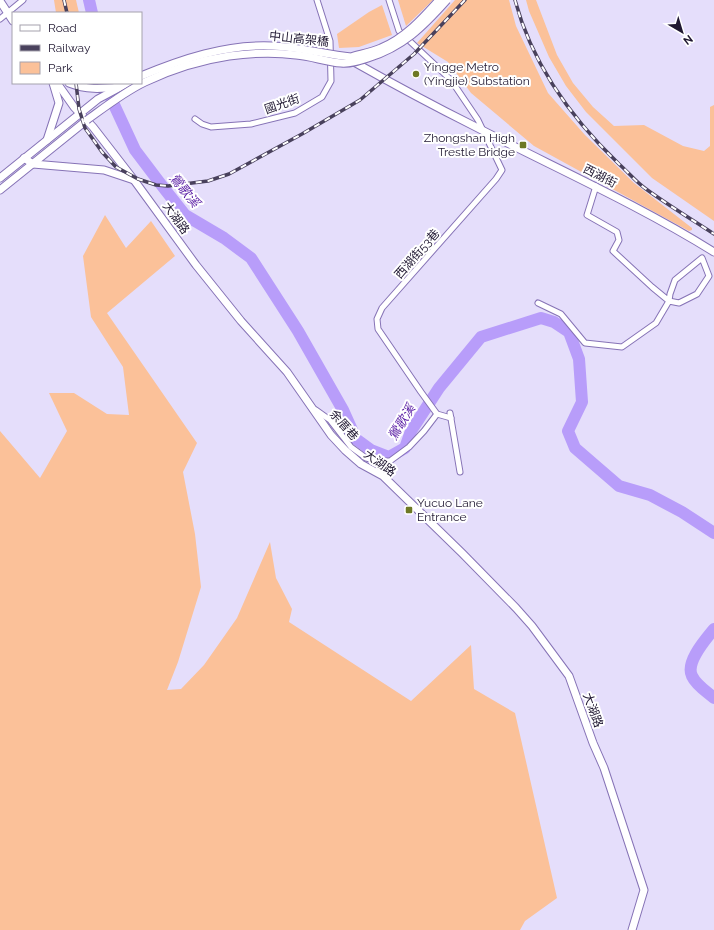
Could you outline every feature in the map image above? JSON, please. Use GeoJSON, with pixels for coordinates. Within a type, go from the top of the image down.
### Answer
{"type":"FeatureCollection","features":[{"type":"Feature","properties":{"kind":"street"},"geometry":{"type":"LineString","coordinates":[[0,19],[23,0]]}},
{"type":"Feature","properties":{"kind":"street","name":"國光街"},"geometry":{"type":"LineString","coordinates":[[195,119],[202,124],[211,127],[251,124],[295,113],[322,98],[331,81],[330,41],[317,0]]}},
{"type":"Feature","properties":{"kind":"street"},"geometry":{"type":"LineString","coordinates":[[390,0],[399,31],[451,80],[478,120],[483,131]]}},
{"type":"Feature","properties":{"kind":"street","name":"中山高架橋"},"geometry":{"type":"LineString","coordinates":[[142,83],[186,66],[229,56],[269,53],[296,55],[341,63],[380,49],[399,39],[419,22],[439,0]]}},
{"type":"Feature","properties":{"kind":"street","name":"中山高架橋"},"geometry":{"type":"LineString","coordinates":[[353,59],[382,54],[403,42],[423,26],[448,0]]}},
{"type":"Feature","properties":{"kind":"street"},"geometry":{"type":"LineString","coordinates":[[0,1],[12,18]]}},
{"type":"Feature","properties":{"kind":"street","name":"中山高架橋"},"geometry":{"type":"LineString","coordinates":[[142,76],[183,59],[228,48],[270,46],[298,48],[353,59],[473,126]]}},
{"type":"Feature","properties":{"kind":"street"},"geometry":{"type":"LineString","coordinates":[[47,140],[58,103],[53,84]]}},
{"type":"Feature","properties":{"kind":"street","name":"大湖路"},"geometry":{"type":"LineString","coordinates":[[58,84],[80,114],[93,127],[134,180],[196,265],[241,321],[287,372],[331,435],[361,464],[383,476],[499,590],[532,626],[569,676],[593,743],[604,768],[644,890],[632,930]]}},
{"type":"Feature","properties":{"kind":"street"},"geometry":{"type":"LineString","coordinates":[[71,84],[81,88],[98,89],[126,85]]}},
{"type":"Feature","properties":{"kind":"street","name":"中山高架橋"},"geometry":{"type":"LineString","coordinates":[[0,190],[86,120],[111,102],[141,84]]}},
{"type":"Feature","properties":{"kind":"street"},"geometry":{"type":"LineString","coordinates":[[0,178],[98,99],[126,85]]}},
{"type":"Feature","properties":{"kind":"street","name":"西湖街"},"geometry":{"type":"LineString","coordinates":[[473,126],[596,186],[679,230],[714,252]]}},
{"type":"Feature","properties":{"kind":"street","name":"西湖街53巷"},"geometry":{"type":"LineString","coordinates":[[437,414],[378,329],[377,319],[382,308],[496,179],[502,170],[483,131]]}},
{"type":"Feature","properties":{"kind":"street"},"geometry":{"type":"LineString","coordinates":[[24,158],[33,164],[104,170],[134,180]]}},
{"type":"Feature","properties":{"kind":"street"},"geometry":{"type":"LineString","coordinates":[[538,303],[561,314],[585,343],[622,347],[656,323],[669,301],[675,280],[702,258],[709,276],[697,294],[679,303],[669,301],[613,251],[619,240],[618,232],[587,215],[596,186]]}},
{"type":"Feature","properties":{"kind":"street","name":"余厝巷"},"geometry":{"type":"LineString","coordinates":[[312,407],[330,420],[351,447],[366,458],[378,461],[390,461],[408,447],[424,431],[437,414]]}},
{"type":"Feature","properties":{"kind":"street"},"geometry":{"type":"LineString","coordinates":[[437,414],[451,415],[460,472]]}},
{"type":"Feature","properties":{"kind":"green space"},"geometry":{"type":"Polygon","coordinates":[[[54,0],[76,0],[79,12],[56,12],[54,0]]]}},
{"type":"Feature","properties":{"kind":"green space"},"geometry":{"type":"Polygon","coordinates":[[[398,0],[433,0],[406,26],[398,0]]]}},
{"type":"Feature","properties":{"kind":"green space"},"geometry":{"type":"Polygon","coordinates":[[[455,0],[509,0],[516,26],[548,93],[585,135],[634,183],[692,228],[692,230],[689,231],[534,146],[471,93],[448,62],[417,43],[455,0]]]}},
{"type":"Feature","properties":{"kind":"green space"},"geometry":{"type":"Polygon","coordinates":[[[526,0],[536,0],[557,55],[573,83],[593,107],[614,126],[644,125],[683,146],[704,151],[710,146],[710,107],[714,105],[714,221],[652,178],[586,112],[566,86],[549,57],[529,11],[526,0]]]}},
{"type":"Feature","properties":{"kind":"green space"},"geometry":{"type":"Polygon","coordinates":[[[382,5],[392,35],[359,47],[339,48],[337,34],[382,5]]]}},
{"type":"Feature","properties":{"kind":"green space"},"geometry":{"type":"Polygon","coordinates":[[[105,215],[126,248],[151,221],[175,256],[107,313],[197,443],[183,472],[195,534],[201,587],[178,662],[167,690],[181,689],[204,665],[237,618],[270,542],[276,578],[292,609],[289,622],[411,701],[471,645],[474,689],[515,713],[557,898],[525,921],[520,930],[0,930],[0,431],[40,478],[67,431],[49,393],[74,393],[107,414],[129,415],[123,367],[91,317],[83,256],[105,215]]]}},
{"type":"Feature","properties":{"kind":"waterway","name":"鶯歌溪"},"geometry":{"type":"LineString","coordinates":[[89,0],[92,12]]}},
{"type":"Feature","properties":{"kind":"waterway","name":"鶯歌溪"},"geometry":{"type":"LineString","coordinates":[[104,84],[135,150],[185,215],[224,238],[251,258],[298,331],[343,410],[356,439],[371,450],[389,457],[405,448],[411,431],[439,388],[481,337],[541,318],[554,322],[569,332],[579,359],[582,402],[568,431],[575,448],[619,486],[650,495],[682,512],[714,533]]}},
{"type":"Feature","properties":{"kind":"waterway","name":"鶯歌溪"},"geometry":{"type":"LineString","coordinates":[[714,629],[697,651],[691,664],[692,676],[696,682],[714,698]]}},
{"type":"Feature","properties":{"kind":"railway"},"geometry":{"type":"LineString","coordinates":[[64,0],[67,12]]}},
{"type":"Feature","properties":{"kind":"railway"},"geometry":{"type":"LineString","coordinates":[[76,84],[79,109],[85,128],[102,152],[116,167],[138,179],[156,185],[168,186],[208,181],[229,174],[360,100],[414,54],[465,0]]}},
{"type":"Feature","properties":{"kind":"railway"},"geometry":{"type":"LineString","coordinates":[[515,0],[522,24],[543,68],[556,89],[585,128],[642,186],[714,234]]}},
{"type":"Feature","properties":{"kind":"place","name":"Yingge Metro (Yingjie) Substation"},"geometry":{"type":"Point","coordinates":[416,74]}},
{"type":"Feature","properties":{"kind":"place","name":"Zhongshan High Trestle Bridge"},"geometry":{"type":"Point","coordinates":[523,145]}},
{"type":"Feature","properties":{"kind":"place","name":"Yucuo Lane Entrance"},"geometry":{"type":"Point","coordinates":[409,510]}}]}
